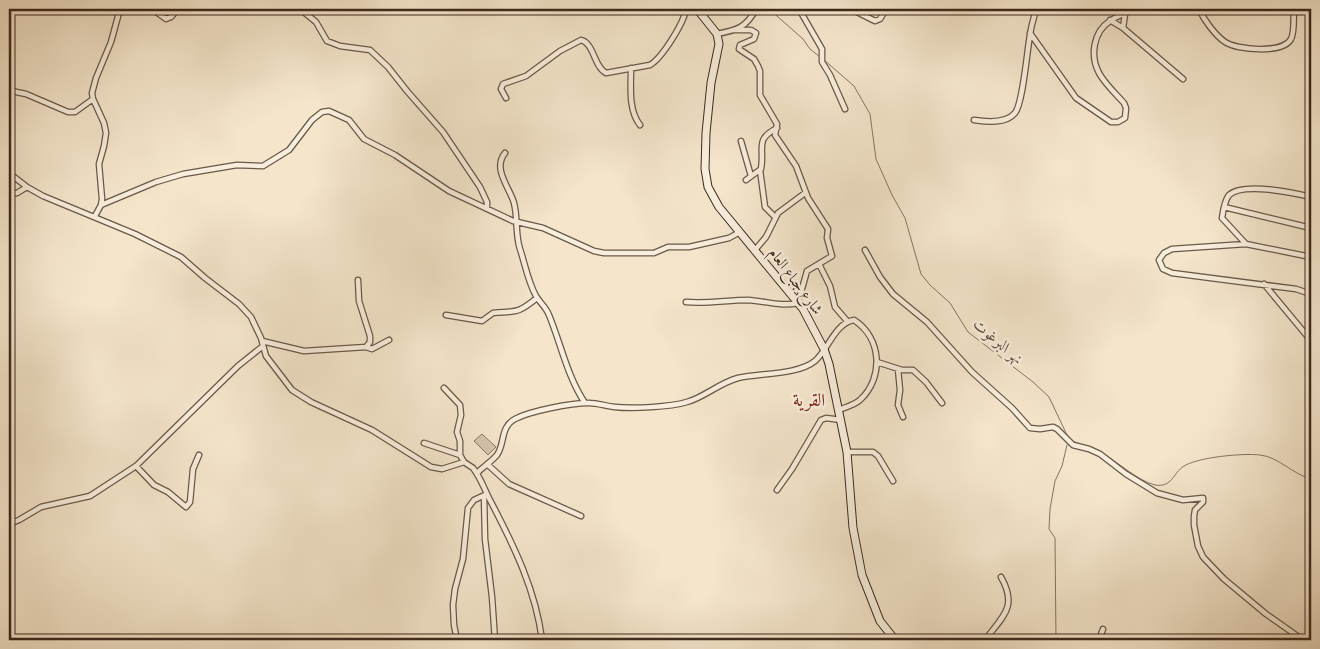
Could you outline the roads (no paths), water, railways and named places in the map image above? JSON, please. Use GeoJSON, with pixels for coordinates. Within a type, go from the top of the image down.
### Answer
{"type":"FeatureCollection","features":[{"type":"Feature","properties":{"kind":"main road"},"geometry":{"type":"LineString","coordinates":[[697,9],[717,34]]}},
{"type":"Feature","properties":{"kind":"main road","name":"شارع جباع العام"},"geometry":{"type":"LineString","coordinates":[[717,34],[719,44],[710,94],[706,132],[705,169],[708,187],[713,197],[809,319],[824,349],[847,452],[853,528],[862,575],[880,621],[895,640]]}},
{"type":"Feature","properties":{"kind":"street"},"geometry":{"type":"LineString","coordinates":[[95,216],[101,205],[99,164],[106,133],[101,114],[93,99],[92,88],[111,42],[120,9]]}},
{"type":"Feature","properties":{"kind":"street"},"geometry":{"type":"LineString","coordinates":[[152,9],[166,19],[171,17],[178,9]]}},
{"type":"Feature","properties":{"kind":"street"},"geometry":{"type":"LineString","coordinates":[[300,9],[316,22],[327,41],[340,46],[370,50],[388,67],[443,132],[480,187],[487,202],[487,208]]}},
{"type":"Feature","properties":{"kind":"street"},"geometry":{"type":"LineString","coordinates":[[506,98],[502,91],[503,84],[526,76],[548,59],[579,41],[586,42],[600,69],[604,72],[609,73],[645,66],[656,61],[681,26],[686,9]]}},
{"type":"Feature","properties":{"kind":"street"},"geometry":{"type":"LineString","coordinates":[[734,30],[746,24],[756,9]]}},
{"type":"Feature","properties":{"kind":"street"},"geometry":{"type":"LineString","coordinates":[[799,9],[822,51],[821,59],[845,109]]}},
{"type":"Feature","properties":{"kind":"street"},"geometry":{"type":"LineString","coordinates":[[851,9],[875,21],[880,19],[886,9]]}},
{"type":"Feature","properties":{"kind":"street"},"geometry":{"type":"LineString","coordinates":[[974,120],[1000,121],[1017,111],[1022,92],[1030,33],[1036,9]]}},
{"type":"Feature","properties":{"kind":"street"},"geometry":{"type":"LineString","coordinates":[[1030,33],[1076,98],[1111,122],[1118,122],[1125,118],[1126,108],[1099,73],[1094,53],[1097,35],[1104,26],[1110,20],[1134,9]]}},
{"type":"Feature","properties":{"kind":"street"},"geometry":{"type":"LineString","coordinates":[[1199,9],[1203,17],[1225,42],[1237,46],[1264,50],[1284,45],[1291,40],[1294,9]]}},
{"type":"Feature","properties":{"kind":"street"},"geometry":{"type":"LineString","coordinates":[[1123,28],[1125,14]]}},
{"type":"Feature","properties":{"kind":"street"},"geometry":{"type":"LineString","coordinates":[[1110,20],[1123,28],[1183,79]]}},
{"type":"Feature","properties":{"kind":"street"},"geometry":{"type":"LineString","coordinates":[[686,302],[752,300],[787,305],[798,304],[806,273],[810,268],[832,256],[827,238],[828,228],[805,193],[796,166],[776,135],[777,125],[760,96],[760,71],[758,66],[754,59],[739,48],[740,45],[754,40],[756,33],[751,30],[734,30],[717,34]]}},
{"type":"Feature","properties":{"kind":"street"},"geometry":{"type":"LineString","coordinates":[[631,68],[633,111],[640,125]]}},
{"type":"Feature","properties":{"kind":"street"},"geometry":{"type":"LineString","coordinates":[[9,88],[68,112],[75,112],[93,99]]}},
{"type":"Feature","properties":{"kind":"street"},"geometry":{"type":"LineString","coordinates":[[101,205],[172,176],[227,166],[266,165],[289,150],[312,120],[326,111],[334,112],[349,120],[368,141],[395,155],[442,186],[517,222],[544,228],[586,248],[604,253],[654,253],[668,247],[689,247],[729,238],[740,232]]}},
{"type":"Feature","properties":{"kind":"street"},"geometry":{"type":"LineString","coordinates":[[775,217],[765,207],[760,170],[762,142],[765,135],[776,128]]}},
{"type":"Feature","properties":{"kind":"street"},"geometry":{"type":"LineString","coordinates":[[741,142],[751,176]]}},
{"type":"Feature","properties":{"kind":"street"},"geometry":{"type":"LineString","coordinates":[[505,154],[502,160],[502,174],[504,184],[514,202],[520,249],[537,298],[548,310],[570,376],[585,403]]}},
{"type":"Feature","properties":{"kind":"street"},"geometry":{"type":"LineString","coordinates":[[746,180],[760,170]]}},
{"type":"Feature","properties":{"kind":"street"},"geometry":{"type":"LineString","coordinates":[[9,173],[27,187],[67,206],[95,216],[181,257],[247,311],[254,322],[266,356],[292,390],[299,396],[372,430],[409,455],[431,467],[442,469],[464,462]]}},
{"type":"Feature","properties":{"kind":"street"},"geometry":{"type":"LineString","coordinates":[[9,194],[17,193],[27,187]]}},
{"type":"Feature","properties":{"kind":"street"},"geometry":{"type":"LineString","coordinates":[[1246,244],[1222,218],[1224,207],[1230,194],[1241,190],[1275,190],[1311,197]]}},
{"type":"Feature","properties":{"kind":"street"},"geometry":{"type":"LineString","coordinates":[[755,250],[766,237],[775,217],[782,208],[805,193]]}},
{"type":"Feature","properties":{"kind":"street"},"geometry":{"type":"LineString","coordinates":[[1224,207],[1311,228]]}},
{"type":"Feature","properties":{"kind":"street"},"geometry":{"type":"LineString","coordinates":[[1311,258],[1246,244],[1172,249],[1161,255],[1160,265],[1172,273],[1264,284],[1296,289],[1311,294]]}},
{"type":"Feature","properties":{"kind":"street"},"geometry":{"type":"LineString","coordinates":[[865,250],[880,277],[893,294],[927,322],[972,372],[1012,408],[1030,428],[1057,429],[1073,445],[1100,454],[1126,474],[1157,492],[1183,500],[1203,498],[1203,502],[1196,510],[1194,516],[1198,546],[1203,557],[1224,579],[1266,614],[1303,640]]}},
{"type":"Feature","properties":{"kind":"street"},"geometry":{"type":"LineString","coordinates":[[819,264],[829,282],[835,307],[848,322]]}},
{"type":"Feature","properties":{"kind":"street"},"geometry":{"type":"LineString","coordinates":[[358,280],[359,301],[370,336],[370,342],[366,347]]}},
{"type":"Feature","properties":{"kind":"street"},"geometry":{"type":"LineString","coordinates":[[1264,284],[1308,337]]}},
{"type":"Feature","properties":{"kind":"street"},"geometry":{"type":"LineString","coordinates":[[446,315],[480,322],[493,313],[504,314],[521,310],[537,298]]}},
{"type":"Feature","properties":{"kind":"street"},"geometry":{"type":"LineString","coordinates":[[477,473],[496,455],[506,426],[514,419],[539,411],[585,403],[619,407],[656,406],[686,402],[729,380],[803,367],[815,360],[841,328],[852,320],[856,321],[866,332],[876,348],[877,362],[872,383],[864,395],[855,404],[839,410]]}},
{"type":"Feature","properties":{"kind":"street"},"geometry":{"type":"LineString","coordinates":[[262,343],[304,351],[366,347],[372,349],[389,340]]}},
{"type":"Feature","properties":{"kind":"street"},"geometry":{"type":"LineString","coordinates":[[9,524],[41,507],[90,496],[136,466],[262,343]]}},
{"type":"Feature","properties":{"kind":"street"},"geometry":{"type":"LineString","coordinates":[[815,360],[827,360]]}},
{"type":"Feature","properties":{"kind":"street"},"geometry":{"type":"LineString","coordinates":[[877,362],[898,370],[913,370],[926,382],[942,403]]}},
{"type":"Feature","properties":{"kind":"street"},"geometry":{"type":"LineString","coordinates":[[898,370],[900,390],[898,403],[903,417]]}},
{"type":"Feature","properties":{"kind":"street"},"geometry":{"type":"LineString","coordinates":[[444,388],[460,406],[461,415],[457,431],[460,441],[460,455],[464,462],[477,473],[485,495],[504,526],[526,577],[540,624],[542,640]]}},
{"type":"Feature","properties":{"kind":"street"},"geometry":{"type":"LineString","coordinates":[[777,490],[792,469],[821,420],[826,418],[840,420]]}},
{"type":"Feature","properties":{"kind":"street"},"geometry":{"type":"LineString","coordinates":[[424,443],[460,455]]}},
{"type":"Feature","properties":{"kind":"street"},"geometry":{"type":"LineString","coordinates":[[847,452],[869,451],[876,454],[893,481]]}},
{"type":"Feature","properties":{"kind":"street"},"geometry":{"type":"LineString","coordinates":[[136,466],[154,485],[168,492],[186,507],[190,502],[193,469],[199,455]]}},
{"type":"Feature","properties":{"kind":"street"},"geometry":{"type":"LineString","coordinates":[[487,464],[509,484],[581,516]]}},
{"type":"Feature","properties":{"kind":"street"},"geometry":{"type":"LineString","coordinates":[[457,640],[453,604],[463,559],[468,508],[474,500],[485,495]]}},
{"type":"Feature","properties":{"kind":"street"},"geometry":{"type":"LineString","coordinates":[[485,495],[485,539],[495,640]]}},
{"type":"Feature","properties":{"kind":"street"},"geometry":{"type":"LineString","coordinates":[[985,640],[1009,605],[1010,596],[1001,577]]}},
{"type":"Feature","properties":{"kind":"street"},"geometry":{"type":"LineString","coordinates":[[1099,640],[1103,628]]}},
{"type":"Feature","properties":{"kind":"waterway","name":"نهر البرغوت"},"geometry":{"type":"LineString","coordinates":[[769,9],[820,57]]}},
{"type":"Feature","properties":{"kind":"waterway","name":"نهر البرغوت"},"geometry":{"type":"LineString","coordinates":[[823,59],[854,86],[870,114],[876,159],[892,195],[905,218],[921,274],[950,303],[968,332],[1033,382],[1049,397],[1067,435],[1072,441],[1099,451]]}},
{"type":"Feature","properties":{"kind":"waterway"},"geometry":{"type":"LineString","coordinates":[[1056,640],[1055,538],[1049,529],[1050,509],[1055,481],[1062,466],[1067,445]]}},
{"type":"Feature","properties":{"kind":"waterway","name":"نهر البرغوت"},"geometry":{"type":"LineString","coordinates":[[1102,453],[1148,483],[1155,485],[1169,482],[1180,469],[1191,463],[1221,456],[1243,455],[1267,456],[1311,479]]}},
{"type":"Feature","properties":{"kind":"district","name":"القرية"},"geometry":{"type":"Point","coordinates":[809,400]}}]}
